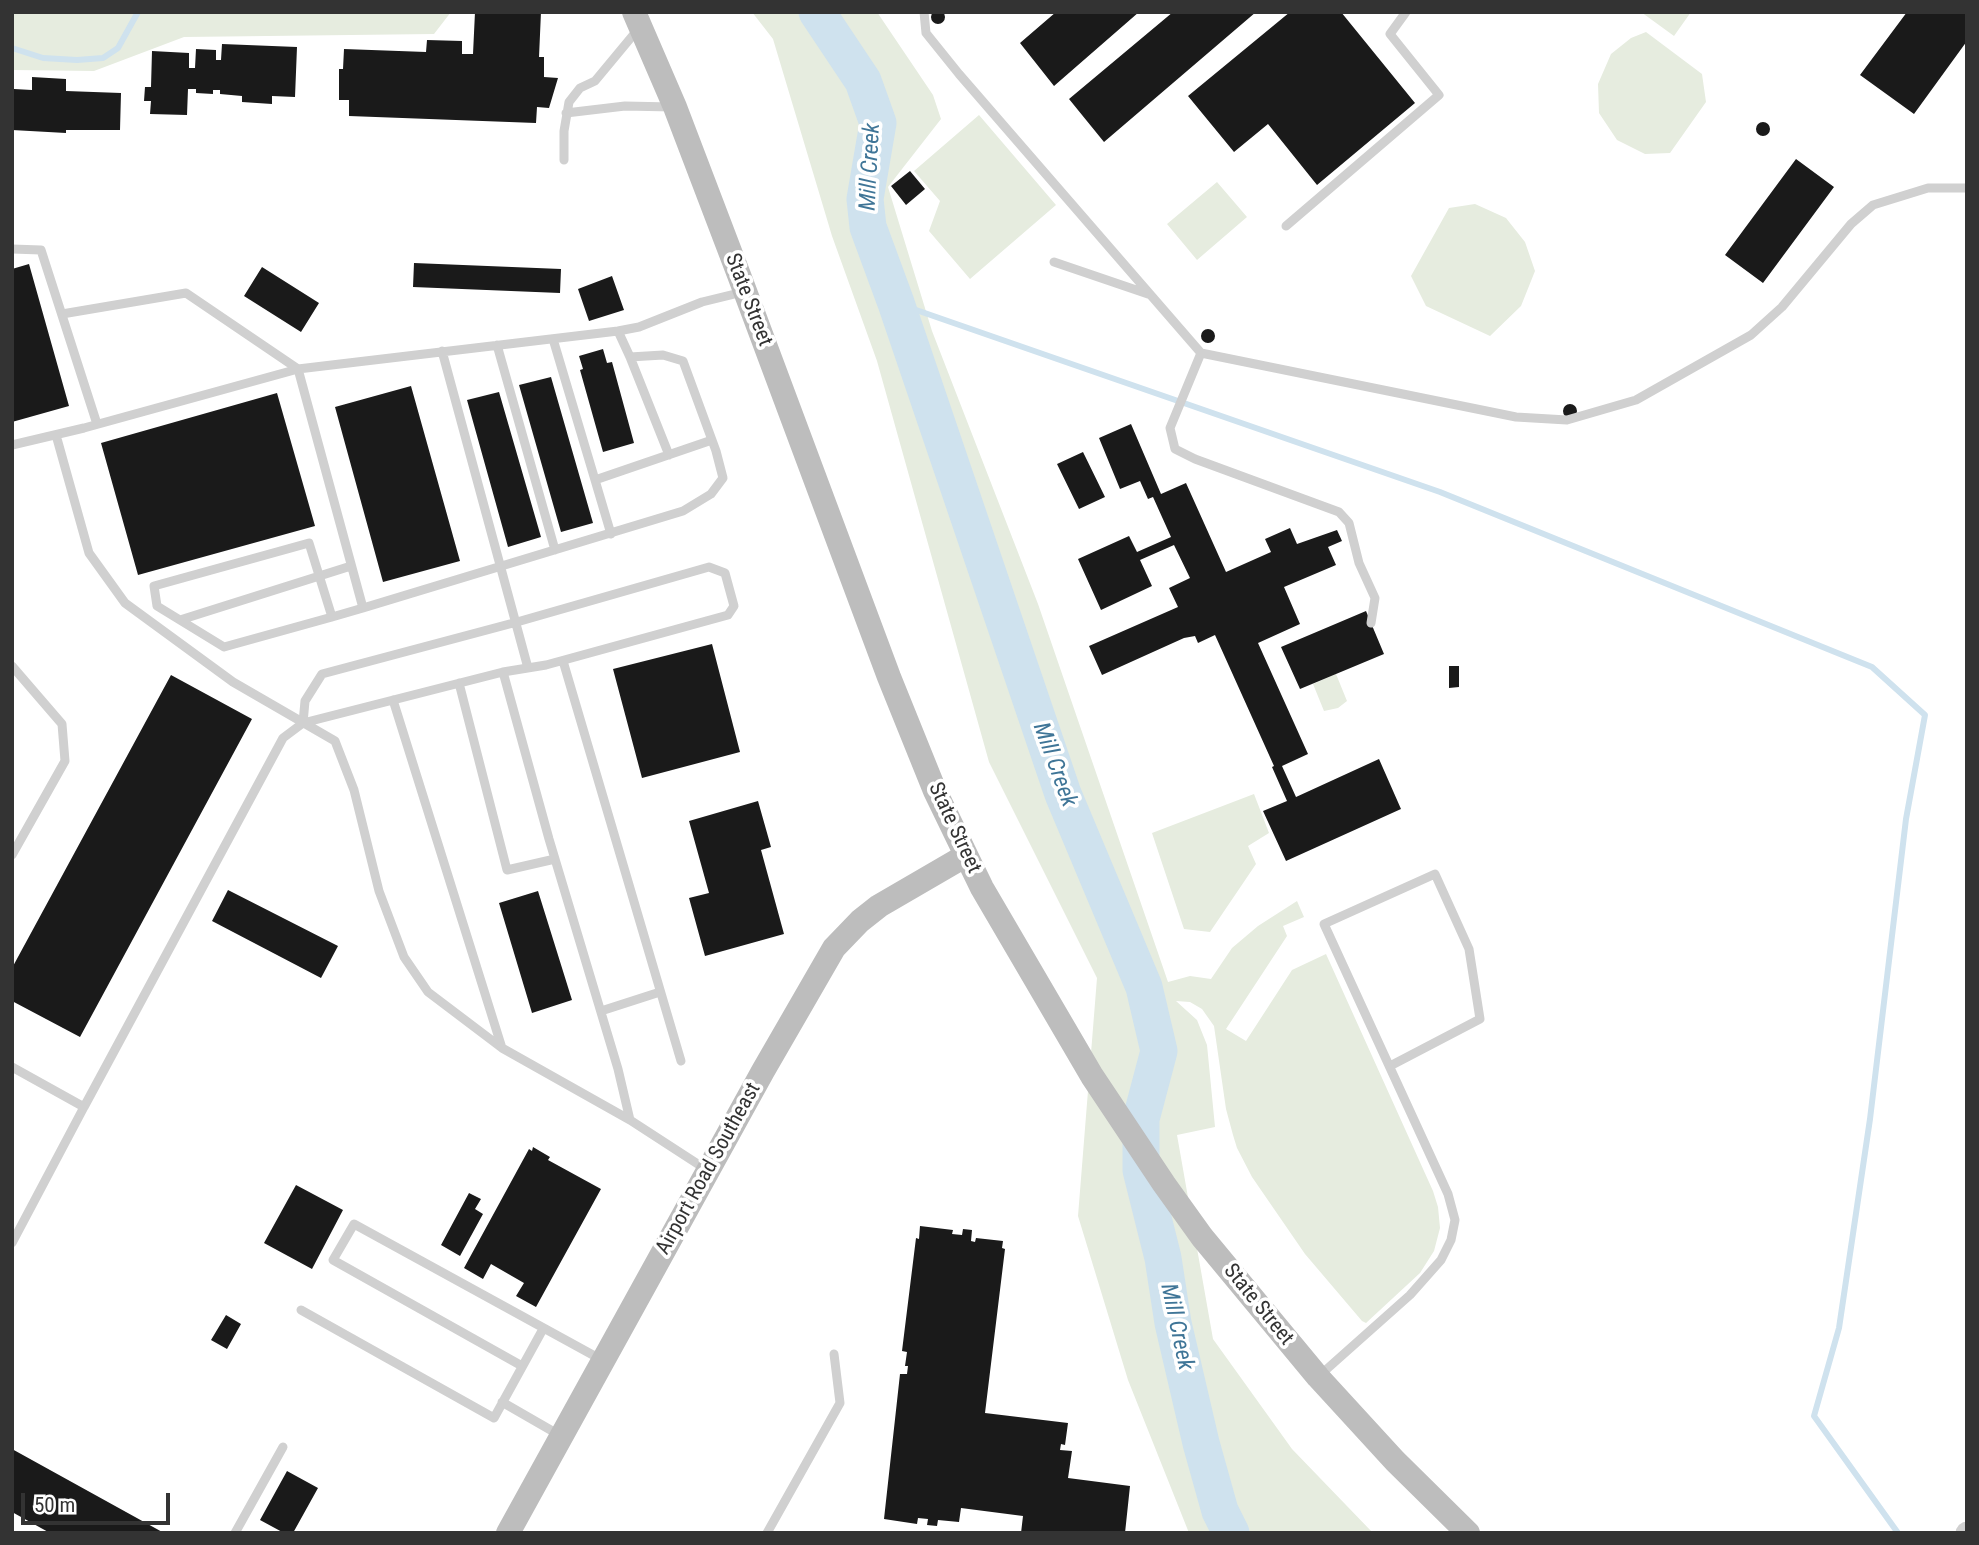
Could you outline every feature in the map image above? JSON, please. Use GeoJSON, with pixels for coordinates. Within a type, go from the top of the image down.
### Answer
{"type":"FeatureCollection","features":[{"type":"Feature","properties":{"kind":"main road","name":"State Street"},"geometry":{"type":"LineString","coordinates":[[637,19],[675,107],[858,598],[935,791],[965,856],[1092,1076],[1202,1237],[1318,1377],[1395,1461],[1468,1533]]}},
{"type":"Feature","properties":{"kind":"main road","name":"Airport Road Southeast"},"geometry":{"type":"LineString","coordinates":[[508,1533],[834,948],[860,920],[879,906],[965,856]]}},
{"type":"Feature","properties":{"kind":"lane"},"geometry":{"type":"LineString","coordinates":[[924,12],[926,33],[934,43],[1201,353],[1516,417],[1567,420],[1636,400],[1751,335],[1782,307],[1850,225],[1873,205],[1928,188],[1967,188]]}},
{"type":"Feature","properties":{"kind":"lane"},"geometry":{"type":"LineString","coordinates":[[1286,226],[1439,95],[1390,34],[1406,12]]}},
{"type":"Feature","properties":{"kind":"lane"},"geometry":{"type":"LineString","coordinates":[[564,160],[569,102],[580,88],[595,81],[637,19]]}},
{"type":"Feature","properties":{"kind":"lane"},"geometry":{"type":"LineString","coordinates":[[566,113],[625,106],[675,107]]}},
{"type":"Feature","properties":{"kind":"lane"},"geometry":{"type":"LineString","coordinates":[[12,249],[41,250],[97,424]]}},
{"type":"Feature","properties":{"kind":"lane"},"geometry":{"type":"LineString","coordinates":[[1054,262],[1150,294]]}},
{"type":"Feature","properties":{"kind":"lane"},"geometry":{"type":"LineString","coordinates":[[12,445],[298,369],[618,331],[639,327],[702,302],[745,291]]}},
{"type":"Feature","properties":{"kind":"lane"},"geometry":{"type":"LineString","coordinates":[[61,314],[186,293],[298,369],[363,608]]}},
{"type":"Feature","properties":{"kind":"lane"},"geometry":{"type":"LineString","coordinates":[[618,331],[669,455]]}},
{"type":"Feature","properties":{"kind":"lane"},"geometry":{"type":"LineString","coordinates":[[552,339],[611,534]]}},
{"type":"Feature","properties":{"kind":"lane"},"geometry":{"type":"LineString","coordinates":[[497,345],[555,550]]}},
{"type":"Feature","properties":{"kind":"lane"},"geometry":{"type":"LineString","coordinates":[[442,351],[528,668]]}},
{"type":"Feature","properties":{"kind":"lane"},"geometry":{"type":"LineString","coordinates":[[1201,353],[1170,428],[1175,449],[1195,459],[1339,512],[1349,523],[1359,563],[1375,598],[1371,623]]}},
{"type":"Feature","properties":{"kind":"lane"},"geometry":{"type":"LineString","coordinates":[[331,617],[309,543],[154,586],[157,606],[224,647],[331,617],[363,608],[683,511],[711,494],[723,478],[712,440],[683,361],[663,355],[630,357]]}},
{"type":"Feature","properties":{"kind":"lane"},"geometry":{"type":"LineString","coordinates":[[56,435],[89,553],[125,603],[233,681],[335,741],[354,790],[379,891],[404,957],[428,992],[502,1048],[630,1120],[708,1170]]}},
{"type":"Feature","properties":{"kind":"lane"},"geometry":{"type":"LineString","coordinates":[[595,480],[712,440]]}},
{"type":"Feature","properties":{"kind":"lane"},"geometry":{"type":"LineString","coordinates":[[180,620],[351,566]]}},
{"type":"Feature","properties":{"kind":"lane"},"geometry":{"type":"LineString","coordinates":[[12,1243],[283,738],[303,723],[503,672],[563,661],[728,614],[734,606],[725,573],[709,566],[517,622],[322,674],[305,701],[303,723]]}},
{"type":"Feature","properties":{"kind":"lane"},"geometry":{"type":"LineString","coordinates":[[563,661],[681,1061]]}},
{"type":"Feature","properties":{"kind":"lane"},"geometry":{"type":"LineString","coordinates":[[12,666],[62,724],[65,761],[12,855]]}},
{"type":"Feature","properties":{"kind":"lane"},"geometry":{"type":"LineString","coordinates":[[503,672],[630,1120]]}},
{"type":"Feature","properties":{"kind":"lane"},"geometry":{"type":"LineString","coordinates":[[459,683],[507,870],[555,859]]}},
{"type":"Feature","properties":{"kind":"lane"},"geometry":{"type":"LineString","coordinates":[[393,700],[502,1048]]}},
{"type":"Feature","properties":{"kind":"lane"},"geometry":{"type":"LineString","coordinates":[[1318,1377],[1410,1295],[1441,1260],[1451,1240],[1455,1220],[1448,1194],[1324,924],[1435,874],[1469,949],[1480,1019],[1390,1066]]}},
{"type":"Feature","properties":{"kind":"lane"},"geometry":{"type":"LineString","coordinates":[[601,1012],[660,992]]}},
{"type":"Feature","properties":{"kind":"lane"},"geometry":{"type":"LineString","coordinates":[[12,1068],[84,1107]]}},
{"type":"Feature","properties":{"kind":"lane"},"geometry":{"type":"LineString","coordinates":[[522,1366],[333,1260],[354,1224],[603,1361]]}},
{"type":"Feature","properties":{"kind":"lane"},"geometry":{"type":"LineString","coordinates":[[301,1310],[494,1418],[542,1329]]}},
{"type":"Feature","properties":{"kind":"lane"},"geometry":{"type":"LineString","coordinates":[[767,1533],[840,1403],[834,1354]]}},
{"type":"Feature","properties":{"kind":"lane"},"geometry":{"type":"LineString","coordinates":[[502,1402],[562,1436]]}},
{"type":"Feature","properties":{"kind":"lane"},"geometry":{"type":"LineString","coordinates":[[235,1533],[283,1447]]}},
{"type":"Feature","properties":{"kind":"shaded area"},"geometry":{"type":"Polygon","coordinates":[[[12,12],[451,12],[434,34],[184,37],[94,71],[12,70],[12,12]]]}},
{"type":"Feature","properties":{"kind":"shaded area"},"geometry":{"type":"Polygon","coordinates":[[[752,12],[877,12],[933,95],[941,119],[888,187],[932,331],[1038,604],[1168,982],[1190,976],[1211,979],[1232,948],[1258,926],[1297,901],[1304,917],[1283,926],[1287,936],[1226,1029],[1246,1041],[1292,970],[1326,954],[1433,1191],[1440,1228],[1434,1251],[1420,1273],[1366,1323],[1362,1321],[1305,1254],[1252,1177],[1237,1148],[1226,1109],[1214,1026],[1202,1009],[1190,1002],[1176,1001],[1197,1020],[1207,1045],[1215,1127],[1177,1135],[1213,1339],[1292,1449],[1373,1533],[1189,1533],[1128,1380],[1078,1216],[1097,978],[989,762],[877,361],[832,236],[773,39],[752,12]]]}},
{"type":"Feature","properties":{"kind":"shaded area"},"geometry":{"type":"Polygon","coordinates":[[[1641,12],[1691,12],[1674,36],[1641,12]]]}},
{"type":"Feature","properties":{"kind":"shaded area"},"geometry":{"type":"Polygon","coordinates":[[[1646,32],[1702,74],[1706,102],[1670,153],[1645,154],[1617,140],[1599,113],[1598,84],[1611,54],[1631,38],[1646,32]]]}},
{"type":"Feature","properties":{"kind":"shaded area"},"geometry":{"type":"Polygon","coordinates":[[[979,115],[1056,205],[970,279],[929,231],[940,201],[914,171],[979,115]]]}},
{"type":"Feature","properties":{"kind":"shaded area"},"geometry":{"type":"Polygon","coordinates":[[[1217,182],[1247,217],[1197,260],[1167,224],[1217,182]]]}},
{"type":"Feature","properties":{"kind":"shaded area"},"geometry":{"type":"Polygon","coordinates":[[[1475,204],[1506,218],[1525,242],[1535,271],[1521,306],[1490,336],[1426,306],[1411,276],[1449,208],[1475,204]]]}},
{"type":"Feature","properties":{"kind":"shaded area"},"geometry":{"type":"Polygon","coordinates":[[[1336,674],[1347,701],[1338,708],[1324,711],[1313,684],[1336,674]]]}},
{"type":"Feature","properties":{"kind":"shaded area"},"geometry":{"type":"Polygon","coordinates":[[[1254,794],[1269,833],[1248,846],[1256,864],[1210,932],[1184,929],[1152,833],[1254,794]]]}},
{"type":"Feature","properties":{"kind":"building"},"geometry":{"type":"Polygon","coordinates":[[[938,10],[943,12],[943,22],[938,24],[933,22],[931,17],[933,12],[938,10]]]}},
{"type":"Feature","properties":{"kind":"building"},"geometry":{"type":"Polygon","coordinates":[[[475,12],[541,12],[539,57],[544,57],[544,77],[558,78],[549,108],[537,107],[536,123],[349,116],[349,100],[339,100],[339,69],[343,69],[344,49],[426,52],[427,40],[462,41],[462,54],[473,54],[475,12]]]}},
{"type":"Feature","properties":{"kind":"building"},"geometry":{"type":"Polygon","coordinates":[[[1056,12],[1139,12],[1054,86],[1020,43],[1056,12]]]}},
{"type":"Feature","properties":{"kind":"building"},"geometry":{"type":"Polygon","coordinates":[[[1173,12],[1256,12],[1104,142],[1069,99],[1173,12]]]}},
{"type":"Feature","properties":{"kind":"building"},"geometry":{"type":"Polygon","coordinates":[[[1290,12],[1341,12],[1415,103],[1317,185],[1268,124],[1234,152],[1188,96],[1290,12]]]}},
{"type":"Feature","properties":{"kind":"building"},"geometry":{"type":"Polygon","coordinates":[[[1907,12],[1967,12],[1967,41],[1914,114],[1860,75],[1907,12]]]}},
{"type":"Feature","properties":{"kind":"building"},"geometry":{"type":"Polygon","coordinates":[[[222,44],[297,47],[295,97],[272,96],[272,104],[242,102],[242,96],[220,94],[220,90],[213,90],[213,94],[196,93],[196,89],[188,89],[187,115],[150,114],[151,101],[144,101],[145,87],[151,87],[152,51],[189,53],[189,68],[195,68],[196,49],[216,50],[216,60],[221,60],[222,44]]]}},
{"type":"Feature","properties":{"kind":"building"},"geometry":{"type":"Polygon","coordinates":[[[32,77],[66,79],[66,91],[121,93],[120,130],[66,130],[66,133],[12,130],[14,89],[32,90],[32,77]]]}},
{"type":"Feature","properties":{"kind":"building"},"geometry":{"type":"Polygon","coordinates":[[[1760,122],[1766,122],[1770,129],[1766,136],[1760,136],[1756,132],[1756,126],[1760,122]]]}},
{"type":"Feature","properties":{"kind":"building"},"geometry":{"type":"Polygon","coordinates":[[[1796,159],[1834,187],[1763,283],[1725,255],[1796,159]]]}},
{"type":"Feature","properties":{"kind":"building"},"geometry":{"type":"Polygon","coordinates":[[[910,171],[925,189],[906,205],[891,186],[910,171]]]}},
{"type":"Feature","properties":{"kind":"building"},"geometry":{"type":"Polygon","coordinates":[[[414,263],[561,269],[560,293],[413,287],[414,263]]]}},
{"type":"Feature","properties":{"kind":"building"},"geometry":{"type":"Polygon","coordinates":[[[29,264],[69,406],[12,422],[12,269],[29,264]]]}},
{"type":"Feature","properties":{"kind":"building"},"geometry":{"type":"Polygon","coordinates":[[[262,267],[319,303],[301,332],[244,296],[262,267]]]}},
{"type":"Feature","properties":{"kind":"building"},"geometry":{"type":"Polygon","coordinates":[[[612,276],[624,310],[589,321],[578,289],[612,276]]]}},
{"type":"Feature","properties":{"kind":"building"},"geometry":{"type":"Polygon","coordinates":[[[1205,329],[1211,329],[1215,336],[1211,343],[1205,343],[1201,339],[1201,333],[1205,329]]]}},
{"type":"Feature","properties":{"kind":"building"},"geometry":{"type":"Polygon","coordinates":[[[603,349],[607,363],[612,362],[634,443],[603,452],[580,370],[583,369],[579,356],[603,349]]]}},
{"type":"Feature","properties":{"kind":"building"},"geometry":{"type":"Polygon","coordinates":[[[551,377],[593,523],[561,532],[519,385],[551,377]]]}},
{"type":"Feature","properties":{"kind":"building"},"geometry":{"type":"Polygon","coordinates":[[[411,386],[460,561],[383,582],[335,407],[411,386]]]}},
{"type":"Feature","properties":{"kind":"building"},"geometry":{"type":"Polygon","coordinates":[[[499,392],[541,537],[508,547],[467,400],[499,392]]]}},
{"type":"Feature","properties":{"kind":"building"},"geometry":{"type":"Polygon","coordinates":[[[277,393],[315,526],[138,575],[101,443],[277,393]]]}},
{"type":"Feature","properties":{"kind":"building"},"geometry":{"type":"Polygon","coordinates":[[[1567,404],[1573,404],[1577,411],[1573,418],[1567,418],[1563,414],[1563,408],[1567,404]]]}},
{"type":"Feature","properties":{"kind":"building"},"geometry":{"type":"Polygon","coordinates":[[[1131,424],[1161,494],[1186,483],[1226,572],[1271,552],[1265,539],[1290,528],[1297,544],[1337,530],[1342,541],[1328,547],[1336,565],[1284,587],[1300,624],[1258,643],[1308,754],[1282,766],[1296,797],[1379,759],[1401,809],[1286,861],[1263,811],[1287,801],[1215,635],[1198,643],[1195,636],[1184,638],[1102,675],[1089,646],[1178,607],[1169,588],[1190,578],[1174,545],[1140,560],[1152,586],[1101,610],[1078,559],[1129,536],[1137,552],[1171,537],[1153,497],[1148,499],[1140,481],[1120,489],[1099,438],[1131,424]]]}},
{"type":"Feature","properties":{"kind":"building"},"geometry":{"type":"Polygon","coordinates":[[[1083,452],[1105,497],[1079,509],[1057,464],[1083,452]]]}},
{"type":"Feature","properties":{"kind":"building"},"geometry":{"type":"Polygon","coordinates":[[[1366,611],[1384,654],[1300,689],[1281,647],[1366,611]]]}},
{"type":"Feature","properties":{"kind":"building"},"geometry":{"type":"Polygon","coordinates":[[[712,644],[740,752],[642,778],[613,669],[712,644]]]}},
{"type":"Feature","properties":{"kind":"building"},"geometry":{"type":"Polygon","coordinates":[[[1449,666],[1459,666],[1459,687],[1449,688],[1449,666]]]}},
{"type":"Feature","properties":{"kind":"building"},"geometry":{"type":"Polygon","coordinates":[[[171,675],[252,719],[80,1037],[12,1001],[12,968],[171,675]]]}},
{"type":"Feature","properties":{"kind":"building"},"geometry":{"type":"Polygon","coordinates":[[[758,801],[771,847],[761,850],[784,934],[705,956],[689,898],[709,893],[689,821],[758,801]]]}},
{"type":"Feature","properties":{"kind":"building"},"geometry":{"type":"Polygon","coordinates":[[[228,890],[338,946],[321,978],[212,921],[228,890]]]}},
{"type":"Feature","properties":{"kind":"building"},"geometry":{"type":"Polygon","coordinates":[[[538,891],[572,1000],[532,1013],[499,903],[538,891]]]}},
{"type":"Feature","properties":{"kind":"building"},"geometry":{"type":"Polygon","coordinates":[[[533,1147],[550,1157],[548,1160],[601,1189],[536,1307],[516,1296],[524,1283],[491,1264],[483,1279],[464,1268],[529,1149],[532,1151],[533,1147]]]}},
{"type":"Feature","properties":{"kind":"building"},"geometry":{"type":"Polygon","coordinates":[[[296,1185],[343,1210],[312,1269],[264,1243],[296,1185]]]}},
{"type":"Feature","properties":{"kind":"building"},"geometry":{"type":"Polygon","coordinates":[[[469,1193],[481,1199],[475,1209],[483,1214],[460,1256],[441,1245],[469,1193]]]}},
{"type":"Feature","properties":{"kind":"building"},"geometry":{"type":"Polygon","coordinates":[[[920,1226],[953,1230],[952,1234],[962,1235],[963,1229],[972,1230],[971,1241],[975,1242],[976,1238],[1003,1241],[1002,1248],[1005,1249],[985,1413],[1068,1423],[1065,1445],[1061,1444],[1060,1450],[1072,1451],[1068,1478],[1130,1486],[1125,1533],[1021,1533],[1023,1516],[961,1508],[959,1522],[938,1520],[937,1526],[927,1525],[928,1519],[918,1518],[917,1524],[884,1519],[900,1374],[907,1374],[908,1366],[905,1366],[907,1352],[902,1351],[916,1238],[919,1239],[920,1226]]]}},
{"type":"Feature","properties":{"kind":"building"},"geometry":{"type":"Polygon","coordinates":[[[226,1315],[241,1324],[227,1349],[211,1340],[226,1315]]]}},
{"type":"Feature","properties":{"kind":"building"},"geometry":{"type":"Polygon","coordinates":[[[12,1449],[164,1533],[50,1533],[12,1512],[12,1449]]]}},
{"type":"Feature","properties":{"kind":"building"},"geometry":{"type":"Polygon","coordinates":[[[287,1471],[318,1488],[293,1533],[284,1533],[260,1520],[287,1471]]]}},
{"type":"Feature","properties":{"kind":"waterway"},"geometry":{"type":"LineString","coordinates":[[12,48],[43,58],[103,58],[118,48],[138,12]]}},
{"type":"Feature","properties":{"kind":"waterway","name":"Mill Creek"},"geometry":{"type":"LineString","coordinates":[[817,12],[863,81],[878,123],[865,199],[868,227],[1063,794],[1144,987],[1159,1051],[1141,1119],[1141,1170],[1163,1258],[1173,1323],[1201,1443],[1220,1511],[1231,1533]]}},
{"type":"Feature","properties":{"kind":"waterway"},"geometry":{"type":"LineString","coordinates":[[896,303],[1440,492],[1872,667],[1925,715],[1906,819],[1870,1119],[1839,1328],[1814,1416],[1898,1533]]}}]}
